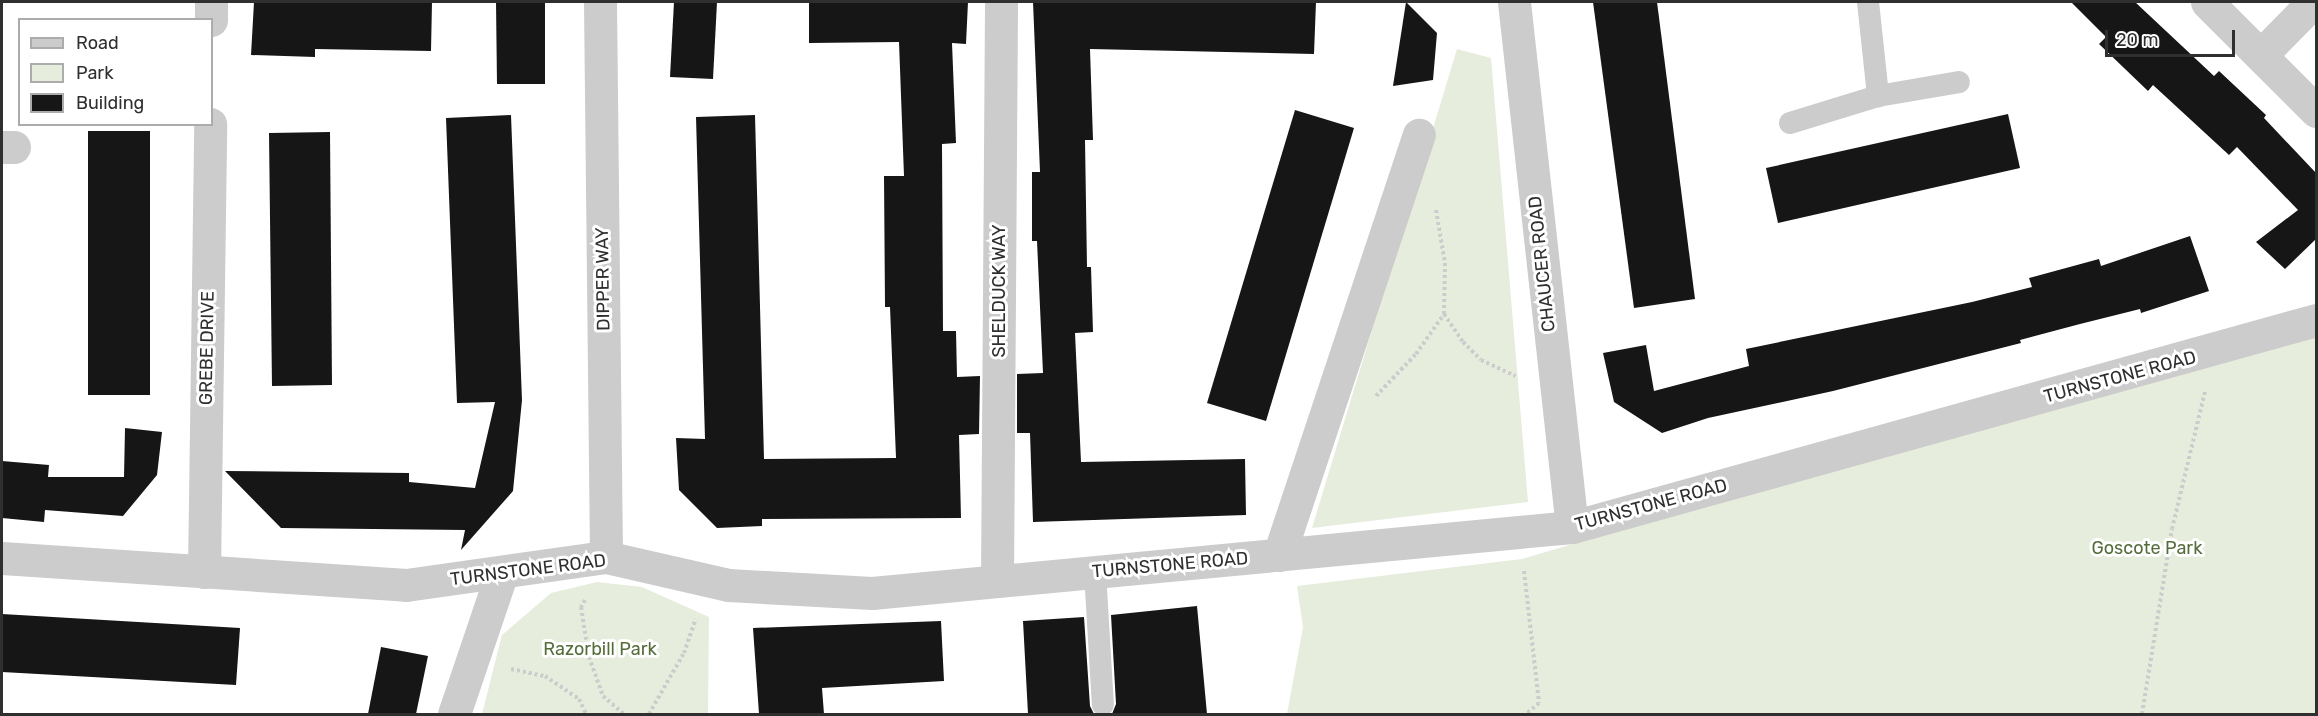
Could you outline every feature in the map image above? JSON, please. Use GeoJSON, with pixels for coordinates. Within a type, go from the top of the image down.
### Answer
{"type":"FeatureCollection","features":[{"type":"Feature","properties":{"kind":"street"},"geometry":{"type":"LineString","coordinates":[[211,2],[211,18]]}},
{"type":"Feature","properties":{"kind":"street","name":"DIPPER WAY"},"geometry":{"type":"LineString","coordinates":[[600,2],[606,557]]}},
{"type":"Feature","properties":{"kind":"street","name":"SHELDUCK WAY"},"geometry":{"type":"LineString","coordinates":[[997,581],[1001,2]]}},
{"type":"Feature","properties":{"kind":"street","name":"CHAUCER ROAD"},"geometry":{"type":"LineString","coordinates":[[1514,2],[1572,527]]}},
{"type":"Feature","properties":{"kind":"street"},"geometry":{"type":"LineString","coordinates":[[2207,2],[2316,111]]}},
{"type":"Feature","properties":{"kind":"street"},"geometry":{"type":"LineString","coordinates":[[2261,55],[2313,2]]}},
{"type":"Feature","properties":{"kind":"street","name":"GREBE DRIVE"},"geometry":{"type":"LineString","coordinates":[[204,572],[210,126]]}},
{"type":"Feature","properties":{"kind":"street"},"geometry":{"type":"LineString","coordinates":[[1279,555],[1414,147]]}},
{"type":"Feature","properties":{"kind":"street","name":"TURNSTONE ROAD"},"geometry":{"type":"LineString","coordinates":[[2,558],[406,585],[606,557],[728,585],[872,593],[1572,527],[2215,351],[2316,320]]}},
{"type":"Feature","properties":{"kind":"street"},"geometry":{"type":"LineString","coordinates":[[454,714],[471,658],[502,572]]}},
{"type":"Feature","properties":{"kind":"lane"},"geometry":{"type":"LineString","coordinates":[[1868,2],[1878,96]]}},
{"type":"Feature","properties":{"kind":"lane"},"geometry":{"type":"LineString","coordinates":[[1790,123],[1878,96],[1959,82]]}},
{"type":"Feature","properties":{"kind":"lane"},"geometry":{"type":"LineString","coordinates":[[1095,572],[1103,705]]}},
{"type":"Feature","properties":{"kind":"path"},"geometry":{"type":"LineString","coordinates":[[1368,402],[1416,354],[1444,314],[1445,262],[1437,214],[1414,147]]}},
{"type":"Feature","properties":{"kind":"path"},"geometry":{"type":"LineString","coordinates":[[1444,314],[1463,342],[1481,360],[1527,380],[1555,384]]}},
{"type":"Feature","properties":{"kind":"path"},"geometry":{"type":"LineString","coordinates":[[2142,714],[2172,529],[2215,351]]}},
{"type":"Feature","properties":{"kind":"path"},"geometry":{"type":"LineString","coordinates":[[1519,532],[1539,703],[1526,714]]}},
{"type":"Feature","properties":{"kind":"path"},"geometry":{"type":"LineString","coordinates":[[606,557],[597,582],[581,607],[589,657],[603,696],[624,714]]}},
{"type":"Feature","properties":{"kind":"path"},"geometry":{"type":"LineString","coordinates":[[649,714],[684,653],[705,580]]}},
{"type":"Feature","properties":{"kind":"path"},"geometry":{"type":"LineString","coordinates":[[471,658],[545,676],[579,699],[586,714]]}},
{"type":"Feature","properties":{"kind":"green space"},"geometry":{"type":"Polygon","coordinates":[[[1457,49],[1491,58],[1528,502],[1312,528],[1457,49]]]}},
{"type":"Feature","properties":{"kind":"green space","name":"Goscote Park"},"geometry":{"type":"Polygon","coordinates":[[[2316,322],[2316,714],[1287,714],[1303,627],[1297,586],[1522,559],[2316,322]]]}},
{"type":"Feature","properties":{"kind":"green space","name":"Razorbill Park"},"geometry":{"type":"Polygon","coordinates":[[[597,582],[642,587],[709,617],[708,714],[482,714],[502,635],[551,593],[597,582]]]}},
{"type":"Feature","properties":{"kind":"building"},"geometry":{"type":"Polygon","coordinates":[[[254,2],[432,2],[431,51],[315,49],[315,57],[251,55],[254,2]]]}},
{"type":"Feature","properties":{"kind":"building"},"geometry":{"type":"Polygon","coordinates":[[[496,2],[545,2],[545,84],[497,84],[496,2]]]}},
{"type":"Feature","properties":{"kind":"building"},"geometry":{"type":"Polygon","coordinates":[[[674,2],[717,2],[713,79],[670,77],[674,2]]]}},
{"type":"Feature","properties":{"kind":"building"},"geometry":{"type":"Polygon","coordinates":[[[809,2],[968,2],[966,44],[952,43],[956,143],[942,144],[943,331],[956,331],[957,377],[980,376],[979,434],[959,435],[961,518],[762,519],[762,526],[717,528],[679,490],[676,438],[705,439],[696,117],[755,115],[764,459],[896,458],[890,307],[885,307],[884,176],[904,176],[899,42],[809,43],[809,2]]]}},
{"type":"Feature","properties":{"kind":"building"},"geometry":{"type":"Polygon","coordinates":[[[1033,2],[1316,2],[1314,54],[1090,49],[1093,140],[1085,140],[1087,267],[1091,267],[1093,332],[1075,333],[1081,462],[1245,459],[1246,515],[1033,522],[1030,433],[1017,433],[1017,374],[1043,373],[1037,241],[1032,241],[1032,172],[1040,172],[1033,2]]]}},
{"type":"Feature","properties":{"kind":"building"},"geometry":{"type":"Polygon","coordinates":[[[1406,2],[1437,33],[1433,80],[1393,86],[1406,2]]]}},
{"type":"Feature","properties":{"kind":"building"},"geometry":{"type":"Polygon","coordinates":[[[1593,2],[1657,2],[1695,299],[1634,308],[1593,2]]]}},
{"type":"Feature","properties":{"kind":"building"},"geometry":{"type":"Polygon","coordinates":[[[2071,2],[2135,2],[2214,76],[2219,71],[2266,115],[2264,118],[2316,173],[2316,239],[2285,269],[2256,242],[2298,210],[2237,147],[2229,155],[2153,85],[2148,91],[2099,44],[2106,37],[2071,2]]]}},
{"type":"Feature","properties":{"kind":"building"},"geometry":{"type":"Polygon","coordinates":[[[1295,110],[1354,128],[1266,421],[1207,403],[1295,110]]]}},
{"type":"Feature","properties":{"kind":"building"},"geometry":{"type":"Polygon","coordinates":[[[2008,114],[2020,168],[1778,223],[1766,168],[2008,114]]]}},
{"type":"Feature","properties":{"kind":"building"},"geometry":{"type":"Polygon","coordinates":[[[511,115],[522,400],[513,491],[461,550],[465,530],[281,528],[225,471],[409,473],[409,482],[475,488],[495,402],[457,403],[446,118],[511,115]]]}},
{"type":"Feature","properties":{"kind":"building"},"geometry":{"type":"Polygon","coordinates":[[[88,131],[150,131],[150,395],[88,395],[88,131]]]}},
{"type":"Feature","properties":{"kind":"building"},"geometry":{"type":"Polygon","coordinates":[[[330,132],[332,385],[272,386],[269,133],[330,132]]]}},
{"type":"Feature","properties":{"kind":"building"},"geometry":{"type":"Polygon","coordinates":[[[2190,236],[2209,291],[2141,313],[2140,309],[2080,324],[2020,340],[2021,343],[1833,391],[1708,418],[1662,433],[1614,402],[1603,353],[1646,345],[1654,391],[1749,366],[1746,349],[1972,302],[2032,287],[2029,278],[2099,259],[2101,266],[2190,236]]]}},
{"type":"Feature","properties":{"kind":"building"},"geometry":{"type":"Polygon","coordinates":[[[125,428],[162,432],[157,475],[123,516],[45,510],[44,522],[2,518],[2,461],[49,465],[48,477],[124,477],[125,428]]]}},
{"type":"Feature","properties":{"kind":"building"},"geometry":{"type":"Polygon","coordinates":[[[1197,606],[1207,714],[1112,714],[1116,704],[1111,615],[1197,606]]]}},
{"type":"Feature","properties":{"kind":"building"},"geometry":{"type":"Polygon","coordinates":[[[2,614],[240,628],[236,685],[2,672],[2,614]]]}},
{"type":"Feature","properties":{"kind":"building"},"geometry":{"type":"Polygon","coordinates":[[[1084,617],[1090,706],[1094,714],[1028,714],[1023,621],[1084,617]]]}},
{"type":"Feature","properties":{"kind":"building"},"geometry":{"type":"Polygon","coordinates":[[[941,621],[944,681],[822,688],[824,714],[759,714],[753,628],[941,621]]]}},
{"type":"Feature","properties":{"kind":"building"},"geometry":{"type":"Polygon","coordinates":[[[381,647],[428,656],[416,714],[368,714],[381,647]]]}}]}
